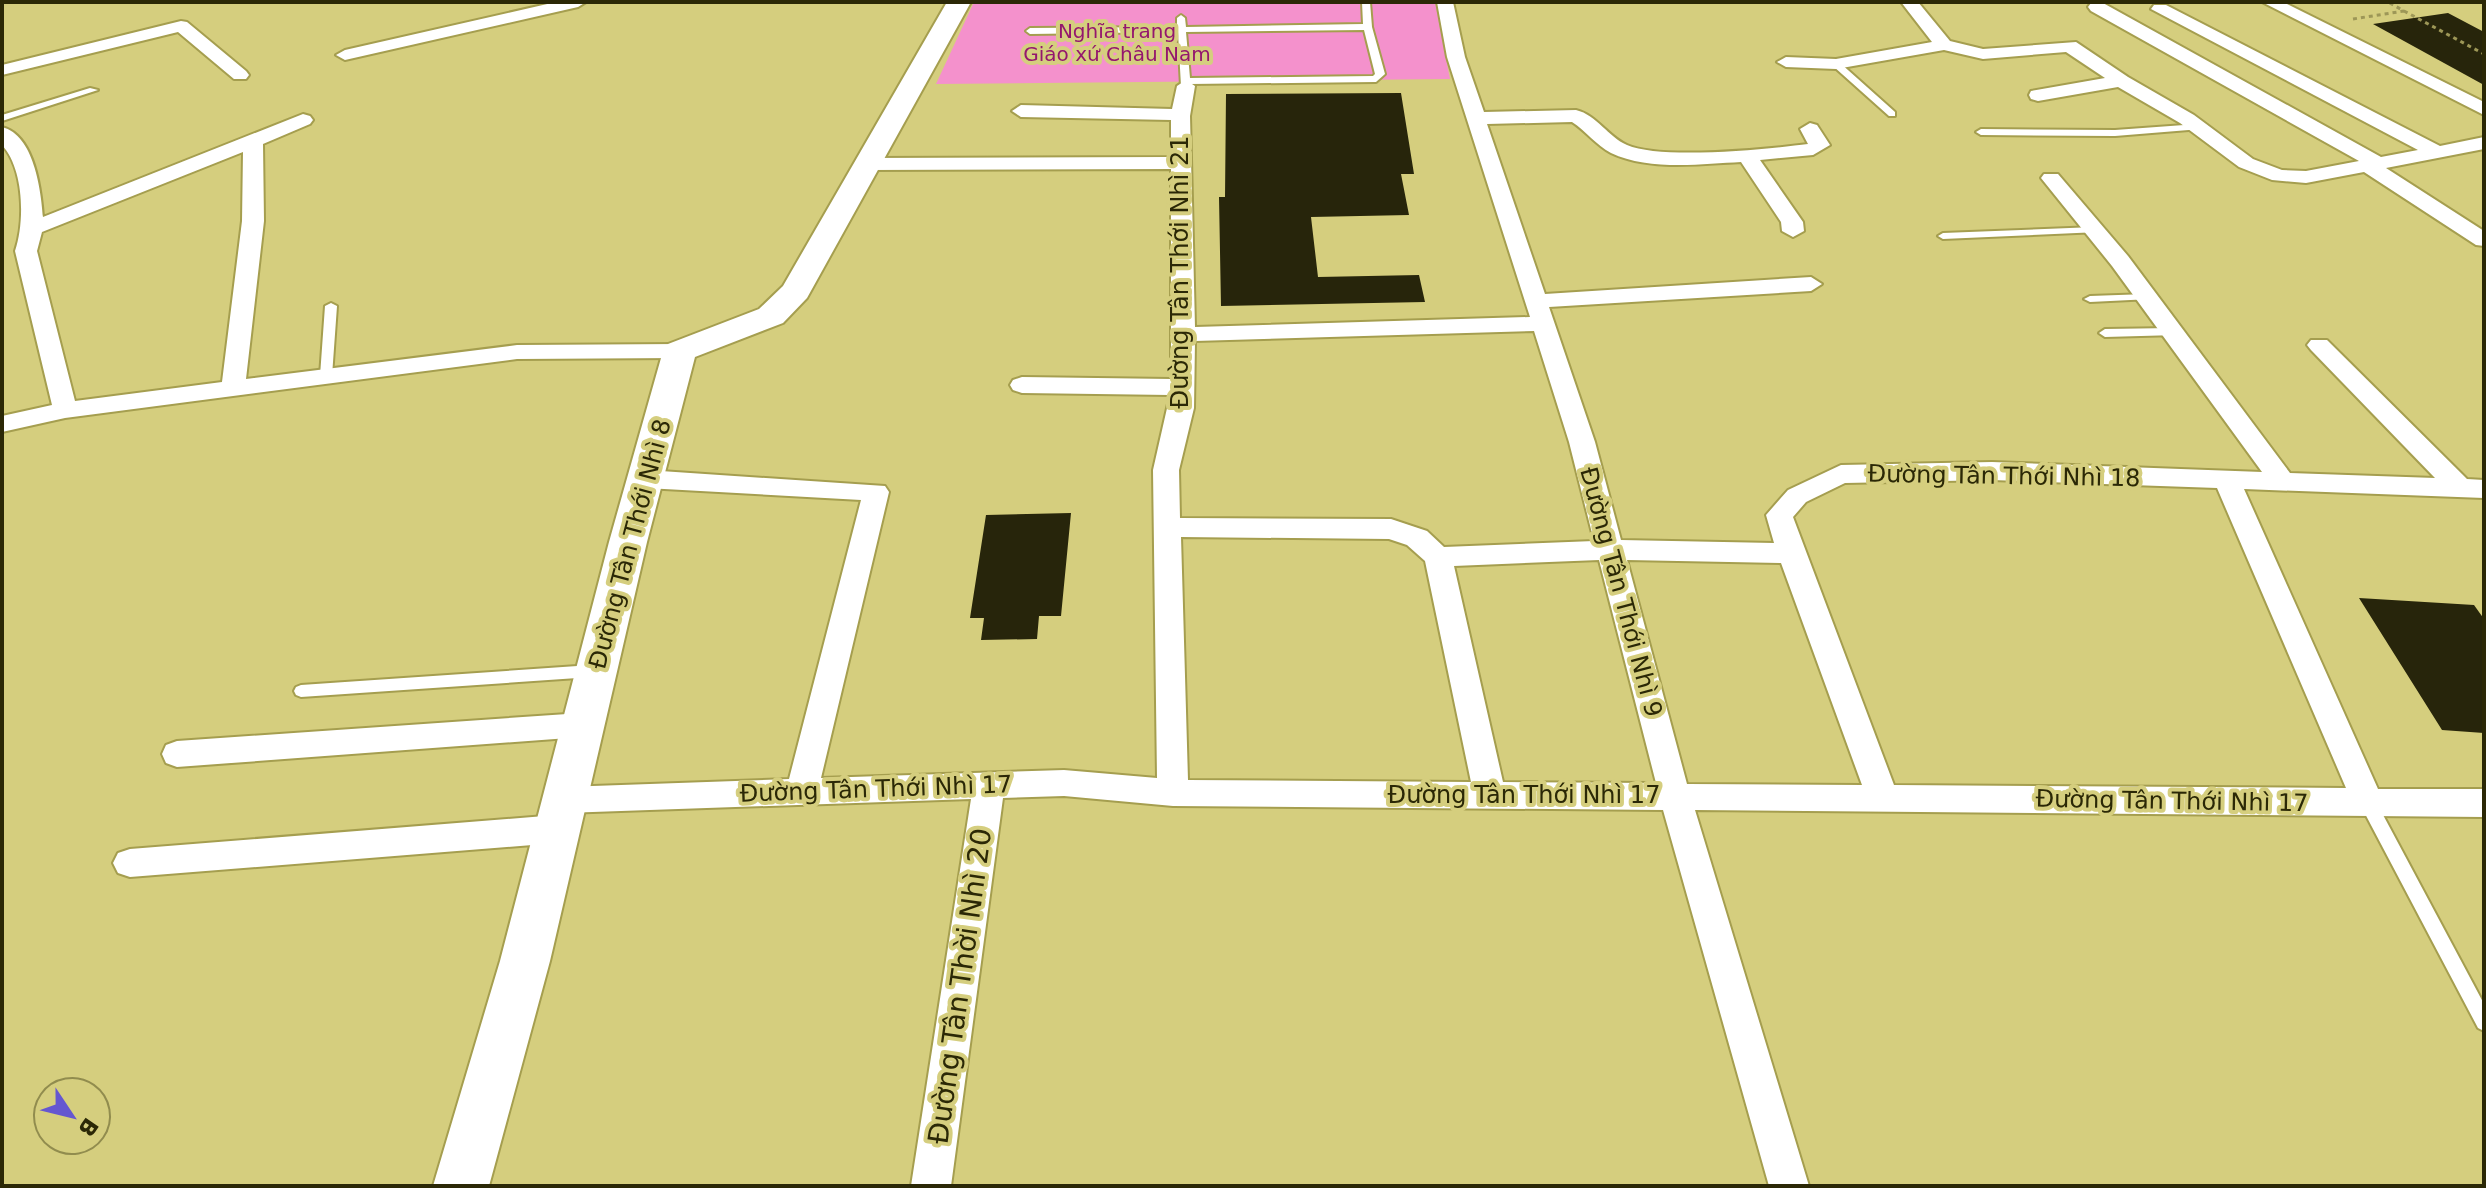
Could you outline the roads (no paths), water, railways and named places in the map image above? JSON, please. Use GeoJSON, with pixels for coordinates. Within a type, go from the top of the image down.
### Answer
{"type":"FeatureCollection","features":[{"type":"Feature","properties":{"kind":"street"},"geometry":{"type":"LineString","coordinates":[[345,55],[578,2]]}},
{"type":"Feature","properties":{"kind":"street"},"geometry":{"type":"LineString","coordinates":[[2,424],[65,410],[517,352],[680,351],[780,310],[796,291],[959,2]]}},
{"type":"Feature","properties":{"kind":"street","name":"Đường Tân Thới Nhì 9"},"geometry":{"type":"LineString","coordinates":[[1445,2],[1456,57],[1582,442],[1675,796],[1789,1186]]}},
{"type":"Feature","properties":{"kind":"street"},"geometry":{"type":"LineString","coordinates":[[1909,2],[1944,45]]}},
{"type":"Feature","properties":{"kind":"street"},"geometry":{"type":"LineString","coordinates":[[2270,2],[2484,109]]}},
{"type":"Feature","properties":{"kind":"street"},"geometry":{"type":"LineString","coordinates":[[2097,7],[2374,165],[2484,240]]}},
{"type":"Feature","properties":{"kind":"street"},"geometry":{"type":"LineString","coordinates":[[2160,9],[2437,152]]}},
{"type":"Feature","properties":{"kind":"street"},"geometry":{"type":"LineString","coordinates":[[2,70],[181,26],[240,75]]}},
{"type":"Feature","properties":{"kind":"street"},"geometry":{"type":"LineString","coordinates":[[1786,62],[1836,64],[1944,45],[1983,54],[2070,46],[2198,127],[2246,163],[2279,176],[2306,177],[2484,143]]}},
{"type":"Feature","properties":{"kind":"street"},"geometry":{"type":"LineString","coordinates":[[2038,95],[2121,81]]}},
{"type":"Feature","properties":{"kind":"street","name":"Đường Tân Thới Nhì 21"},"geometry":{"type":"LineString","coordinates":[[1173,793],[1166,470],[1182,408],[1181,115],[1186,83]]}},
{"type":"Feature","properties":{"kind":"street"},"geometry":{"type":"LineString","coordinates":[[1021,111],[1181,115]]}},
{"type":"Feature","properties":{"kind":"street"},"geometry":{"type":"LineString","coordinates":[[1478,118],[1576,116],[1586,122],[1606,144],[1627,153],[1697,156],[1813,149],[1820,145],[1810,129]]}},
{"type":"Feature","properties":{"kind":"street"},"geometry":{"type":"LineString","coordinates":[[33,228],[303,120]]}},
{"type":"Feature","properties":{"kind":"street"},"geometry":{"type":"LineString","coordinates":[[2,133],[20,153],[32,207],[33,228],[26,251],[65,410]]}},
{"type":"Feature","properties":{"kind":"street"},"geometry":{"type":"LineString","coordinates":[[233,387],[253,221],[253,141]]}},
{"type":"Feature","properties":{"kind":"street"},"geometry":{"type":"LineString","coordinates":[[1746,154],[1792,222],[1793,231]]}},
{"type":"Feature","properties":{"kind":"street"},"geometry":{"type":"LineString","coordinates":[[867,164],[1181,163]]}},
{"type":"Feature","properties":{"kind":"street"},"geometry":{"type":"LineString","coordinates":[[2051,178],[2147,297],[2284,483]]}},
{"type":"Feature","properties":{"kind":"street"},"geometry":{"type":"LineString","coordinates":[[1184,334],[1540,313],[1811,284]]}},
{"type":"Feature","properties":{"kind":"street"},"geometry":{"type":"LineString","coordinates":[[2319,345],[2472,488]]}},
{"type":"Feature","properties":{"kind":"street","name":"Đường Tân Thới Nhì 8"},"geometry":{"type":"LineString","coordinates":[[461,1186],[509,1020],[680,351]]}},
{"type":"Feature","properties":{"kind":"street"},"geometry":{"type":"LineString","coordinates":[[1022,385],[1183,387]]}},
{"type":"Feature","properties":{"kind":"street","name":"Đường Tân Thới Nhì 18"},"geometry":{"type":"LineString","coordinates":[[1791,553],[1779,515],[1797,496],[1841,474],[1992,471],[2472,488]]}},
{"type":"Feature","properties":{"kind":"street"},"geometry":{"type":"LineString","coordinates":[[646,479],[876,492],[802,792]]}},
{"type":"Feature","properties":{"kind":"street"},"geometry":{"type":"LineString","coordinates":[[2227,481],[2368,803]]}},
{"type":"Feature","properties":{"kind":"street"},"geometry":{"type":"LineString","coordinates":[[1167,527],[1391,529],[1417,538],[1438,557],[1490,795]]}},
{"type":"Feature","properties":{"kind":"street"},"geometry":{"type":"LineString","coordinates":[[1438,557],[1611,550],[1791,553],[1883,798]]}},
{"type":"Feature","properties":{"kind":"street"},"geometry":{"type":"LineString","coordinates":[[177,754],[582,725]]}},
{"type":"Feature","properties":{"kind":"street","name":"Đường Tân Thới Nhì 17"},"geometry":{"type":"LineString","coordinates":[[130,863],[561,814],[802,792],[1064,783],[1173,793],[2484,803]]}},
{"type":"Feature","properties":{"kind":"street","name":"Đường Tân Thời Nhì 20"},"geometry":{"type":"LineString","coordinates":[[931,1186],[989,785]]}},
{"type":"Feature","properties":{"kind":"lane"},"geometry":{"type":"LineString","coordinates":[[1181,23],[1186,83],[1376,79],[1380,74],[1368,27],[1366,2]]}},
{"type":"Feature","properties":{"kind":"lane"},"geometry":{"type":"LineString","coordinates":[[1030,31],[1181,23],[1368,27]]}},
{"type":"Feature","properties":{"kind":"lane"},"geometry":{"type":"LineString","coordinates":[[1836,64],[1892,114]]}},
{"type":"Feature","properties":{"kind":"lane"},"geometry":{"type":"LineString","coordinates":[[2,118],[93,90]]}},
{"type":"Feature","properties":{"kind":"lane"},"geometry":{"type":"LineString","coordinates":[[1981,132],[2115,133],[2198,127]]}},
{"type":"Feature","properties":{"kind":"lane"},"geometry":{"type":"LineString","coordinates":[[1943,236],[2095,230]]}},
{"type":"Feature","properties":{"kind":"lane"},"geometry":{"type":"LineString","coordinates":[[2090,299],[2147,297]]}},
{"type":"Feature","properties":{"kind":"lane"},"geometry":{"type":"LineString","coordinates":[[326,376],[331,306]]}},
{"type":"Feature","properties":{"kind":"lane"},"geometry":{"type":"LineString","coordinates":[[2105,333],[2173,332]]}},
{"type":"Feature","properties":{"kind":"lane"},"geometry":{"type":"LineString","coordinates":[[301,691],[596,671]]}},
{"type":"Feature","properties":{"kind":"lane"},"geometry":{"type":"LineString","coordinates":[[2368,803],[2484,1022]]}},
{"type":"Feature","properties":{"kind":"park label","name":"Nghĩa trang Giáo xứ Châu Nam"},"geometry":{"type":"Point","coordinates":[1117,42]}}]}
